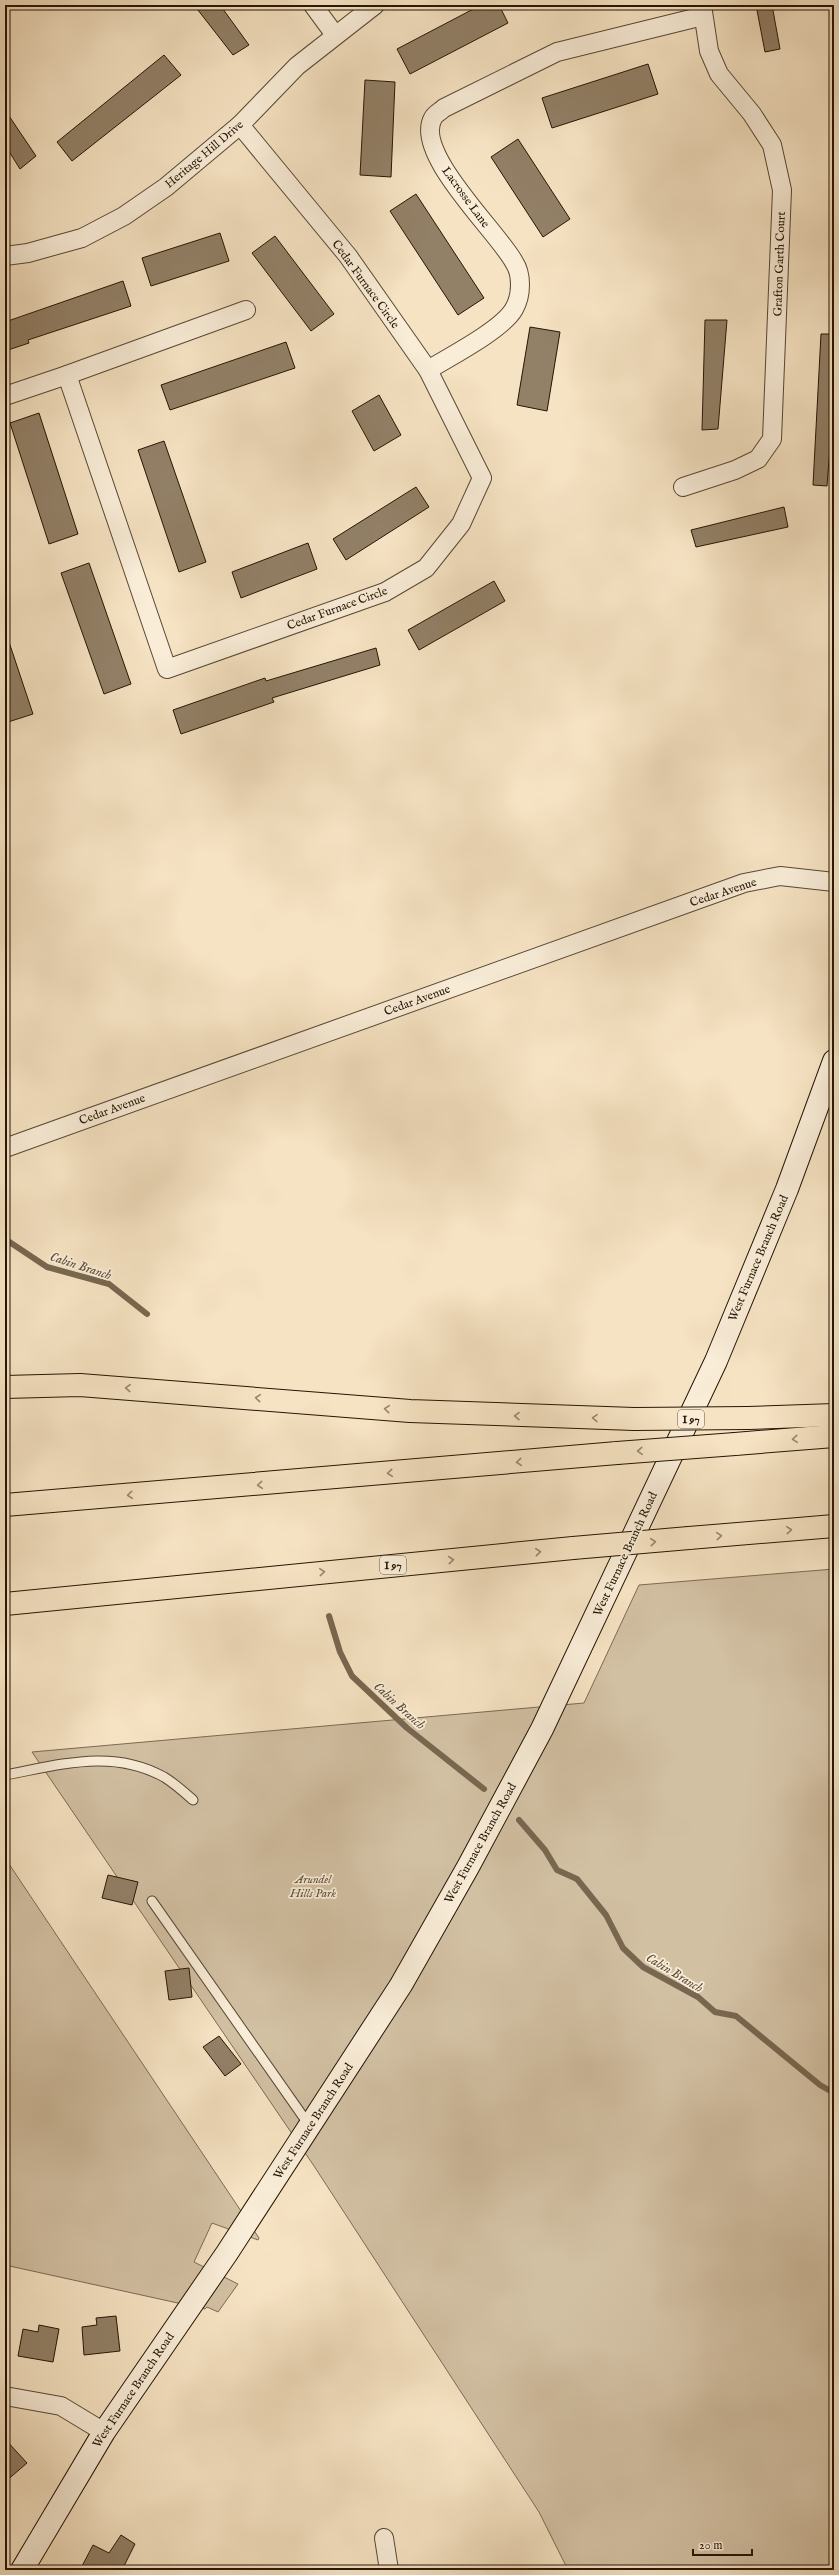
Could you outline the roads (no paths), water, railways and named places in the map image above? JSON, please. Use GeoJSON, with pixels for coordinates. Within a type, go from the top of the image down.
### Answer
{"type":"FeatureCollection","features":[{"type":"Feature","properties":{"kind":"highway","name":"I 97"},"geometry":{"type":"LineString","coordinates":[[5,1387],[80,1385],[410,1411],[634,1419],[748,1418],[834,1414]]}},
{"type":"Feature","properties":{"kind":"highway"},"geometry":{"type":"LineString","coordinates":[[5,1505],[834,1436]]}},
{"type":"Feature","properties":{"kind":"highway","name":"I 97"},"geometry":{"type":"LineString","coordinates":[[283,1575],[573,1548],[834,1526]]}},
{"type":"Feature","properties":{"kind":"highway"},"geometry":{"type":"LineString","coordinates":[[5,1589],[283,1575]]}},
{"type":"Feature","properties":{"kind":"highway"},"geometry":{"type":"LineString","coordinates":[[5,1604],[283,1575]]}},
{"type":"Feature","properties":{"kind":"main road","name":"West Furnace Branch Road"},"geometry":{"type":"LineString","coordinates":[[22,2570],[104,2432],[310,2126],[401,1985],[468,1867],[542,1729],[716,1361],[787,1189],[834,1060]]}},
{"type":"Feature","properties":{"kind":"street"},"geometry":{"type":"LineString","coordinates":[[313,5],[335,35]]}},
{"type":"Feature","properties":{"kind":"street","name":"Heritage Hill Drive"},"geometry":{"type":"LineString","coordinates":[[5,256],[28,253],[82,238],[124,216],[166,187],[240,125],[297,66],[375,5]]}},
{"type":"Feature","properties":{"kind":"street","name":"Lacrosse Lane"},"geometry":{"type":"LineString","coordinates":[[428,370],[495,328],[514,309],[521,283],[515,262],[446,174],[433,148],[430,130],[433,118],[444,108],[557,52],[703,11]]}},
{"type":"Feature","properties":{"kind":"street","name":"Grafton Garth Court"},"geometry":{"type":"LineString","coordinates":[[683,487],[735,470],[758,460],[772,439],[782,190],[772,145],[752,114],[719,74],[709,51],[703,11]]}},
{"type":"Feature","properties":{"kind":"street","name":"Cedar Furnace Circle"},"geometry":{"type":"LineString","coordinates":[[67,375],[167,669],[384,592],[426,568],[461,524],[482,478],[428,370],[348,256],[240,125]]}},
{"type":"Feature","properties":{"kind":"street"},"geometry":{"type":"LineString","coordinates":[[5,396],[246,310]]}},
{"type":"Feature","properties":{"kind":"street","name":"Cedar Avenue"},"geometry":{"type":"LineString","coordinates":[[5,1148],[744,883],[780,876],[834,882]]}},
{"type":"Feature","properties":{"kind":"street"},"geometry":{"type":"LineString","coordinates":[[5,2396],[61,2406],[104,2432]]}},
{"type":"Feature","properties":{"kind":"street"},"geometry":{"type":"LineString","coordinates":[[384,2538],[389,2570]]}},
{"type":"Feature","properties":{"kind":"lane"},"geometry":{"type":"LineString","coordinates":[[5,1775],[77,1762],[108,1759],[138,1766],[164,1777],[193,1800]]}},
{"type":"Feature","properties":{"kind":"lane"},"geometry":{"type":"LineString","coordinates":[[152,1901],[310,2126]]}},
{"type":"Feature","properties":{"kind":"waterway","name":"Cabin Branch"},"geometry":{"type":"LineString","coordinates":[[5,1239],[47,1267],[109,1284],[147,1314]]}},
{"type":"Feature","properties":{"kind":"waterway","name":"Cabin Branch"},"geometry":{"type":"LineString","coordinates":[[329,1616],[340,1652],[352,1676],[407,1728],[484,1789]]}},
{"type":"Feature","properties":{"kind":"waterway","name":"Cabin Branch"},"geometry":{"type":"LineString","coordinates":[[519,1820],[545,1850],[557,1870],[577,1879],[606,1915],[623,1948],[643,1967],[698,1997],[715,2012],[736,2016],[820,2085],[834,2093]]}},
{"type":"Feature","properties":{"kind":"park label","name":"Arundel Hills Park"},"geometry":{"type":"Point","coordinates":[313,1886]}}]}
